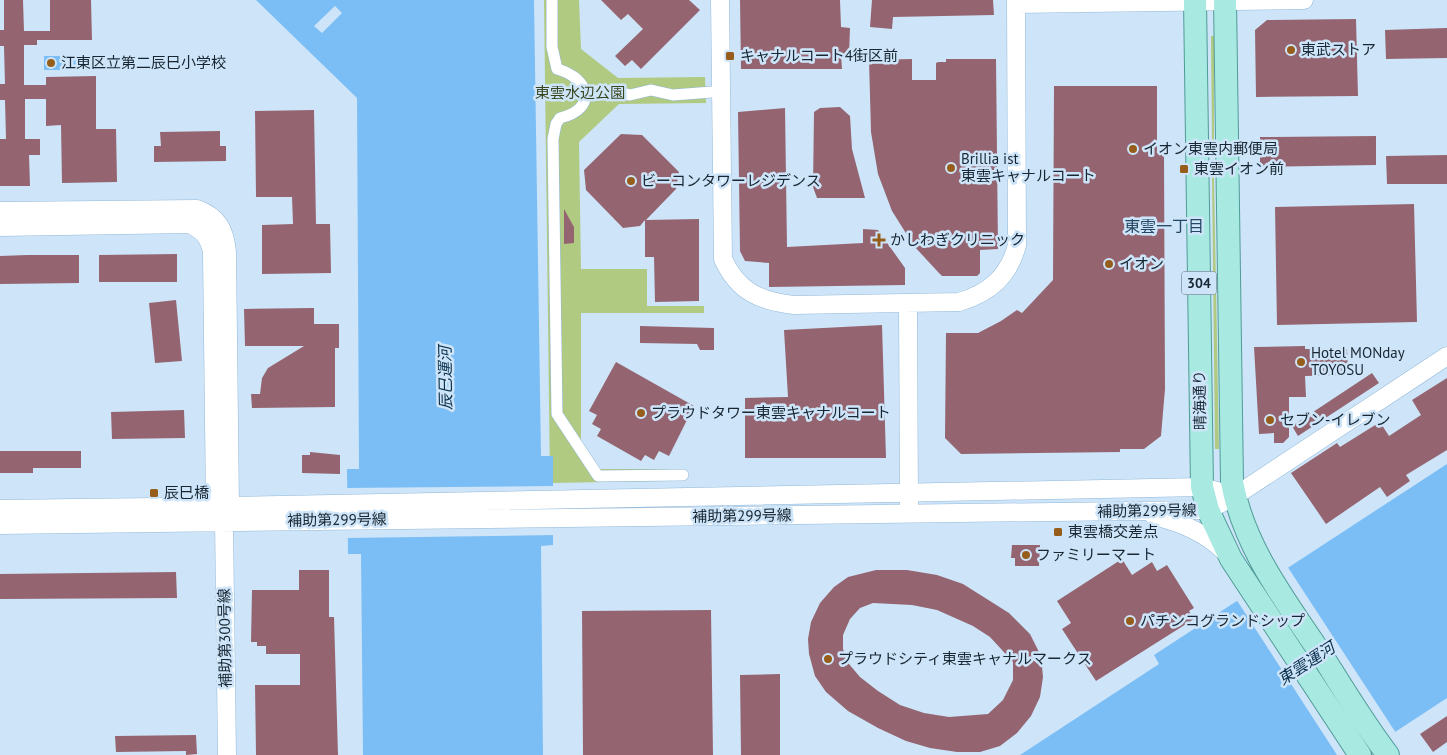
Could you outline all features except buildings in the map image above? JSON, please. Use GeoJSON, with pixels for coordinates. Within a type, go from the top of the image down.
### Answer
{"type":"FeatureCollection","features":[{"type":"Feature","properties":{"kind":"main road","name":"晴海通り"},"geometry":{"type":"LineString","coordinates":[[1225,0],[1232,482],[1246,532],[1270,576],[1376,751]]}},
{"type":"Feature","properties":{"kind":"main road","name":"晴海通り"},"geometry":{"type":"LineString","coordinates":[[1195,1],[1202,487],[1208,510],[1231,559],[1250,588],[1376,751]]}},
{"type":"Feature","properties":{"kind":"street"},"geometry":{"type":"LineString","coordinates":[[552,0],[552,46],[557,68],[578,78],[586,91],[579,109],[572,115],[560,118],[556,124],[553,139],[557,414],[598,476],[684,475]]}},
{"type":"Feature","properties":{"kind":"street"},"geometry":{"type":"LineString","coordinates":[[720,0],[723,258],[729,272],[755,296],[772,302],[794,305],[959,302],[976,297],[999,281],[1012,263],[1017,245],[1016,2],[1304,0]]}},
{"type":"Feature","properties":{"kind":"street"},"geometry":{"type":"LineString","coordinates":[[586,91],[611,91],[630,95],[651,90],[673,95],[712,92]]}},
{"type":"Feature","properties":{"kind":"street"},"geometry":{"type":"LineString","coordinates":[[0,211],[184,208],[207,213],[220,224],[224,232],[227,252],[223,512]]}},
{"type":"Feature","properties":{"kind":"street"},"geometry":{"type":"LineString","coordinates":[[0,227],[190,224],[200,229],[207,236],[212,252],[223,512]]}},
{"type":"Feature","properties":{"kind":"street"},"geometry":{"type":"LineString","coordinates":[[908,304],[909,514]]}},
{"type":"Feature","properties":{"kind":"street"},"geometry":{"type":"LineString","coordinates":[[1235,496],[1447,356]]}},
{"type":"Feature","properties":{"kind":"street","name":"補助第299号線"},"geometry":{"type":"LineString","coordinates":[[319,513],[587,499],[909,492],[1202,487],[1235,496]]}},
{"type":"Feature","properties":{"kind":"street","name":"補助第299号線"},"geometry":{"type":"LineString","coordinates":[[0,509],[587,517],[909,514],[1208,510],[1235,496]]}},
{"type":"Feature","properties":{"kind":"street"},"geometry":{"type":"LineString","coordinates":[[1124,511],[1170,520],[1188,526],[1210,538],[1231,559]]}},
{"type":"Feature","properties":{"kind":"street","name":"補助第299号線"},"geometry":{"type":"LineString","coordinates":[[0,525],[223,512]]}},
{"type":"Feature","properties":{"kind":"street","name":"補助第300号線"},"geometry":{"type":"LineString","coordinates":[[223,512],[226,755]]}},
{"type":"Feature","properties":{"kind":"green space","name":"東雲水辺公園"},"geometry":{"type":"Polygon","coordinates":[[[544,0],[579,0],[581,49],[618,78],[705,77],[706,103],[619,104],[579,142],[581,269],[647,269],[647,306],[704,306],[704,313],[581,313],[581,441],[599,469],[666,469],[666,481],[550,483],[544,0]]]}},
{"type":"Feature","properties":{"kind":"green space"},"geometry":{"type":"Polygon","coordinates":[[[1211,36],[1214,36],[1214,148],[1212,146],[1211,36]]]}},
{"type":"Feature","properties":{"kind":"green space"},"geometry":{"type":"Polygon","coordinates":[[[1214,177],[1219,449],[1215,449],[1212,178],[1214,177]]]}},
{"type":"Feature","properties":{"kind":"water","name":"辰巳運河"},"geometry":{"type":"Polygon","coordinates":[[[256,0],[534,0],[541,456],[553,456],[553,545],[541,546],[543,755],[363,755],[361,554],[348,554],[347,469],[359,469],[357,98],[256,0]]]}},
{"type":"Feature","properties":{"kind":"water"},"geometry":{"type":"Polygon","coordinates":[[[44,56],[91,56],[91,70],[44,70],[44,56]]]}},
{"type":"Feature","properties":{"kind":"water","name":"東雲運河"},"geometry":{"type":"Polygon","coordinates":[[[1447,464],[1447,698],[1360,755],[1020,755],[1159,664],[1154,655],[1447,464]]]}},
{"type":"Feature","properties":{"kind":"pier"},"geometry":{"type":"Polygon","coordinates":[[[335,6],[342,13],[322,33],[314,26],[335,6]]]}},
{"type":"Feature","properties":{"kind":"pier"},"geometry":{"type":"Polygon","coordinates":[[[555,486],[556,535],[345,538],[345,488],[555,486]]]}},
{"type":"Feature","properties":{"kind":"pier"},"geometry":{"type":"Polygon","coordinates":[[[1287,566],[1396,733],[1363,755],[1337,755],[1236,599],[1287,566]]]}},
{"type":"Feature","properties":{"kind":"place","name":"東武ストア"},"geometry":{"type":"Point","coordinates":[1291,50]}},
{"type":"Feature","properties":{"kind":"place","name":"キャナルコート4街区前"},"geometry":{"type":"Point","coordinates":[730,56]}},
{"type":"Feature","properties":{"kind":"place","name":"江東区立第二辰巳小学校"},"geometry":{"type":"Point","coordinates":[51,63]}},
{"type":"Feature","properties":{"kind":"place","name":"イオン東雲内郵便局"},"geometry":{"type":"Point","coordinates":[1133,149]}},
{"type":"Feature","properties":{"kind":"place","name":"Brillia ist 東雲キャナルコート"},"geometry":{"type":"Point","coordinates":[951,168]}},
{"type":"Feature","properties":{"kind":"place","name":"東雲イオン前"},"geometry":{"type":"Point","coordinates":[1184,169]}},
{"type":"Feature","properties":{"kind":"place","name":"ビーコンタワーレジデンス"},"geometry":{"type":"Point","coordinates":[631,181]}},
{"type":"Feature","properties":{"kind":"place","name":"かしわぎクリニック"},"geometry":{"type":"Point","coordinates":[879,240]}},
{"type":"Feature","properties":{"kind":"place","name":"イオン"},"geometry":{"type":"Point","coordinates":[1109,264]}},
{"type":"Feature","properties":{"kind":"place","name":"Hotel MONday TOYOSU"},"geometry":{"type":"Point","coordinates":[1301,362]}},
{"type":"Feature","properties":{"kind":"place","name":"プラウドタワー東雲キャナルコート"},"geometry":{"type":"Point","coordinates":[641,413]}},
{"type":"Feature","properties":{"kind":"place","name":"セブン-イレブン"},"geometry":{"type":"Point","coordinates":[1270,420]}},
{"type":"Feature","properties":{"kind":"place","name":"辰巳橋"},"geometry":{"type":"Point","coordinates":[154,493]}},
{"type":"Feature","properties":{"kind":"place","name":"東雲橋交差点"},"geometry":{"type":"Point","coordinates":[1058,532]}},
{"type":"Feature","properties":{"kind":"place","name":"ファミリーマート"},"geometry":{"type":"Point","coordinates":[1026,555]}},
{"type":"Feature","properties":{"kind":"place","name":"パチンコグランドシップ"},"geometry":{"type":"Point","coordinates":[1130,621]}},
{"type":"Feature","properties":{"kind":"place","name":"プラウドシティ東雲キャナルマークス"},"geometry":{"type":"Point","coordinates":[828,659]}},
{"type":"Feature","properties":{"kind":"district","name":"東雲一丁目"},"geometry":{"type":"Point","coordinates":[1164,226]}}]}
